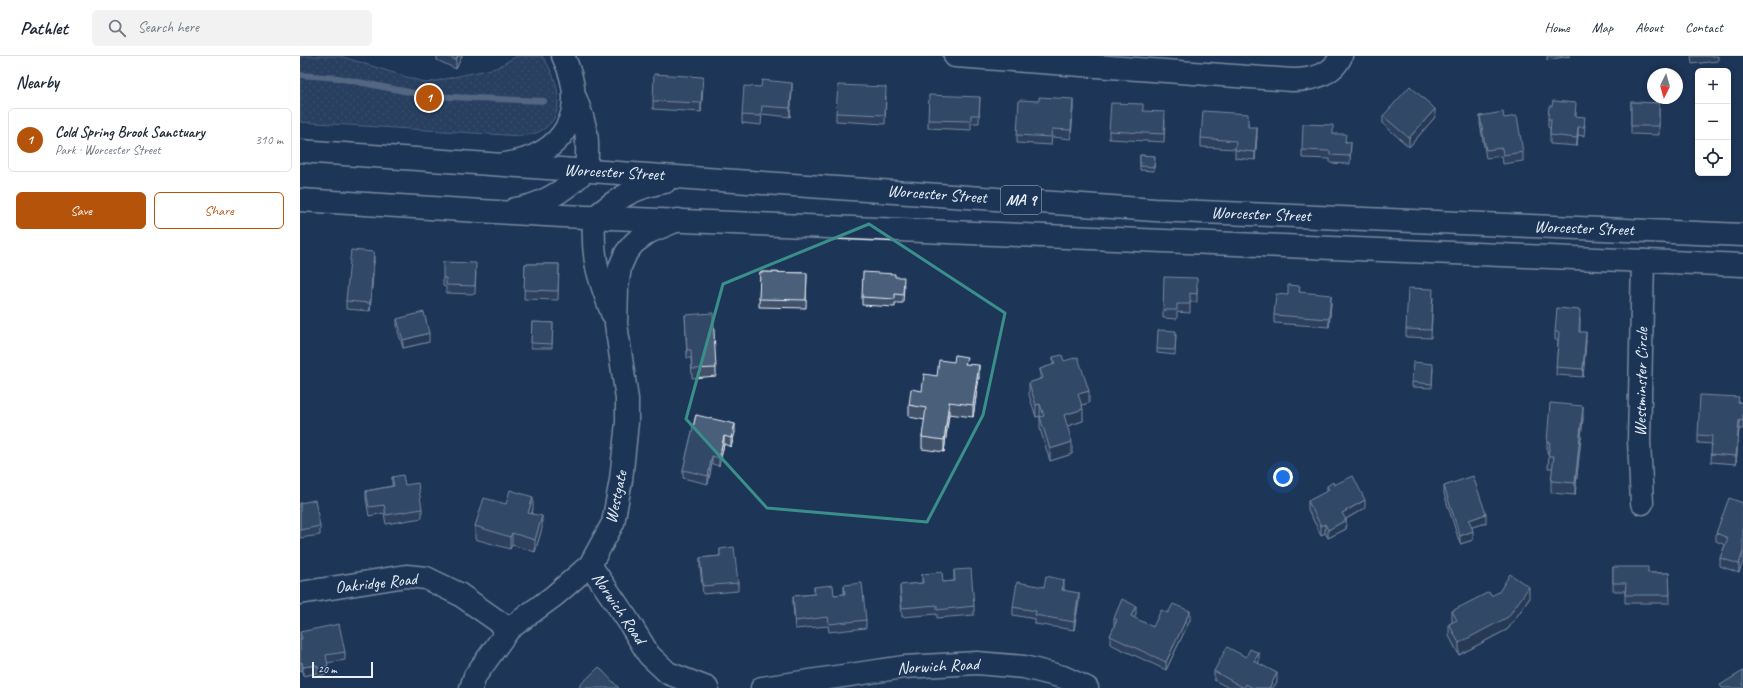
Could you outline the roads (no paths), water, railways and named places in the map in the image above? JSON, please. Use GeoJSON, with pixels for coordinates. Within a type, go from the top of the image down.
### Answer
{"type":"FeatureCollection","features":[{"type":"Feature","properties":{"kind":"main road"},"geometry":{"type":"LineString","coordinates":[[955,56],[1030,58],[1292,80],[1308,79],[1324,74],[1336,64],[1341,56]]}},
{"type":"Feature","properties":{"kind":"main road"},"geometry":{"type":"LineString","coordinates":[[488,212],[518,208],[544,200],[566,188],[586,170],[588,144],[587,132],[573,92],[567,57]]}},
{"type":"Feature","properties":{"kind":"main road"},"geometry":{"type":"LineString","coordinates":[[502,165],[528,159],[544,151],[556,142],[566,131],[571,120],[573,92]]}},
{"type":"Feature","properties":{"kind":"main road","name":"Worcester Street"},"geometry":{"type":"LineString","coordinates":[[300,151],[702,177],[1155,210],[1743,235]]}},
{"type":"Feature","properties":{"kind":"main road"},"geometry":{"type":"LineString","coordinates":[[594,218],[617,200],[637,188],[702,177]]}},
{"type":"Feature","properties":{"kind":"main road","name":"Worcester Street"},"geometry":{"type":"LineString","coordinates":[[300,200],[594,218],[678,220],[1743,265]]}},
{"type":"Feature","properties":{"kind":"main road","name":"Westgate"},"geometry":{"type":"LineString","coordinates":[[594,218],[593,245],[596,266],[616,324]]}},
{"type":"Feature","properties":{"kind":"main road","name":"Westgate"},"geometry":{"type":"LineString","coordinates":[[471,688],[475,676],[509,629],[554,596],[590,565],[613,523],[625,449],[627,399],[616,324],[617,288],[620,267],[626,253],[634,243],[649,232],[678,220]]}},
{"type":"Feature","properties":{"kind":"main road","name":"Westminster Circle"},"geometry":{"type":"LineString","coordinates":[[1642,503],[1640,440],[1643,261]]}},
{"type":"Feature","properties":{"kind":"main road","name":"Norwich Road"},"geometry":{"type":"LineString","coordinates":[[590,565],[628,619],[649,655],[668,673],[708,688]]}},
{"type":"Feature","properties":{"kind":"main road","name":"Oakridge Road"},"geometry":{"type":"LineString","coordinates":[[300,593],[406,576],[426,578],[459,594],[509,629]]}},
{"type":"Feature","properties":{"kind":"main road","name":"Norwich Road"},"geometry":{"type":"LineString","coordinates":[[762,688],[904,667],[977,663],[1024,667],[1063,677],[1087,688]]}},
{"type":"Feature","properties":{"kind":"waterway"},"geometry":{"type":"LineString","coordinates":[[300,75],[338,78],[429,96],[544,101]]}},
{"type":"Feature","properties":{"kind":"place","name":"Cold Spring Brook Sanctuary"},"geometry":{"type":"Point","coordinates":[429,98]}}]}
